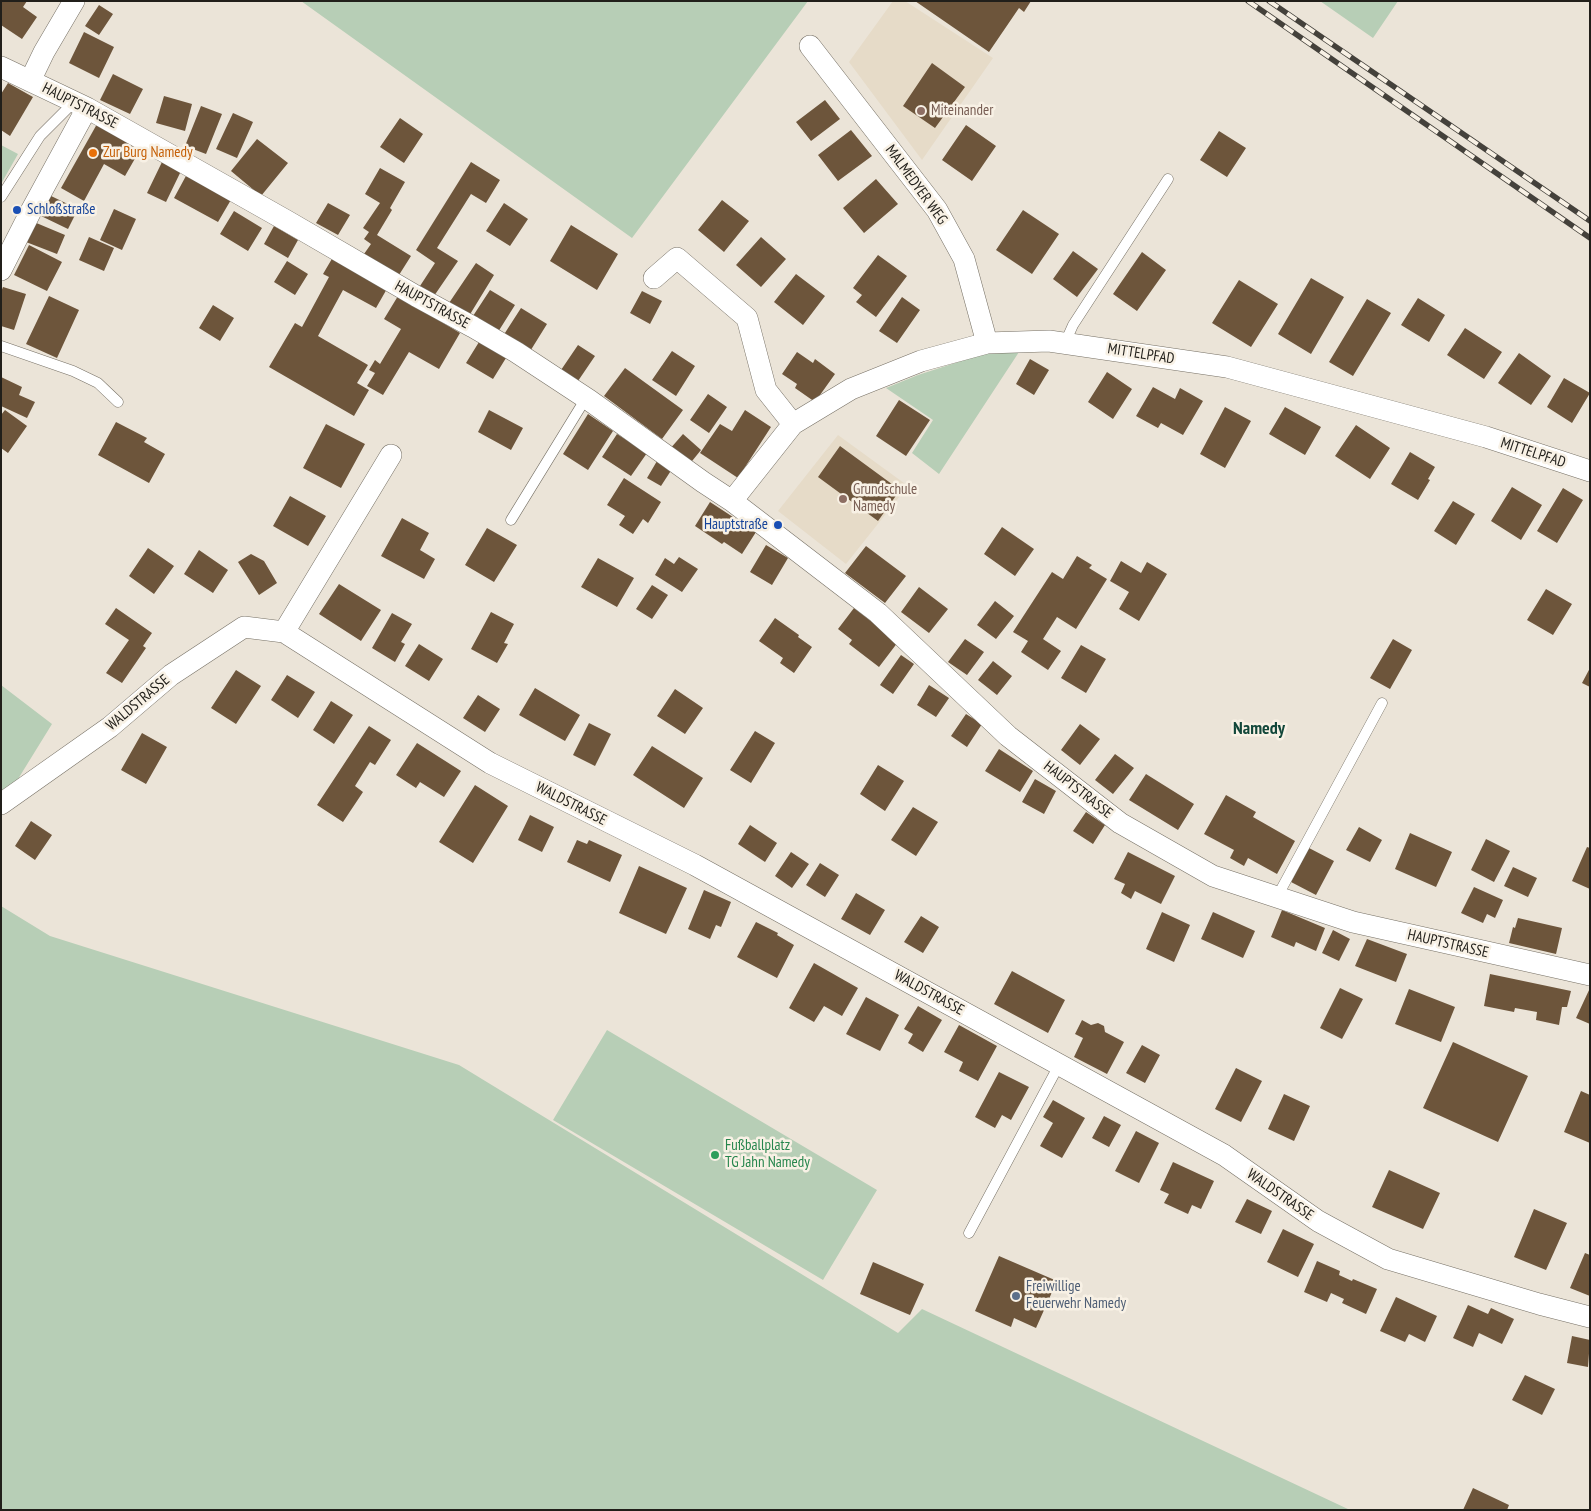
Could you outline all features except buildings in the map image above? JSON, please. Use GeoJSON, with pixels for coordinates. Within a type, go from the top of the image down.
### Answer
{"type":"FeatureCollection","features":[{"type":"Feature","properties":{"kind":"street"},"geometry":{"type":"LineString","coordinates":[[30,81],[44,52],[74,1]]}},
{"type":"Feature","properties":{"kind":"street","name":"MALMEDYER WEG"},"geometry":{"type":"LineString","coordinates":[[810,46],[937,210],[964,259],[987,343]]}},
{"type":"Feature","properties":{"kind":"street","name":"HAUPTSTRASSE"},"geometry":{"type":"LineString","coordinates":[[1,67],[81,105],[278,216],[516,352],[586,398],[732,501],[878,614],[1008,736],[1120,823],[1213,876],[1353,922],[1590,975]]}},
{"type":"Feature","properties":{"kind":"street"},"geometry":{"type":"LineString","coordinates":[[1,270],[81,105]]}},
{"type":"Feature","properties":{"kind":"street"},"geometry":{"type":"LineString","coordinates":[[654,278],[677,258],[747,318],[766,390],[793,424]]}},
{"type":"Feature","properties":{"kind":"street","name":"MITTELPFAD"},"geometry":{"type":"LineString","coordinates":[[732,501],[793,424],[850,389],[922,361],[987,343],[1049,341],[1227,367],[1486,437],[1590,471]]}},
{"type":"Feature","properties":{"kind":"street"},"geometry":{"type":"LineString","coordinates":[[284,632],[391,455]]}},
{"type":"Feature","properties":{"kind":"street","name":"WALDSTRASSE"},"geometry":{"type":"LineString","coordinates":[[1,804],[110,727],[171,675],[244,627],[284,632],[490,763],[695,865],[1224,1155],[1318,1221],[1388,1259],[1539,1304],[1590,1317]]}},
{"type":"Feature","properties":{"kind":"lane"},"geometry":{"type":"LineString","coordinates":[[1,197],[40,136],[81,105]]}},
{"type":"Feature","properties":{"kind":"lane"},"geometry":{"type":"LineString","coordinates":[[1065,343],[1073,325],[1168,179]]}},
{"type":"Feature","properties":{"kind":"lane"},"geometry":{"type":"LineString","coordinates":[[1,346],[74,371],[98,382],[118,402]]}},
{"type":"Feature","properties":{"kind":"lane"},"geometry":{"type":"LineString","coordinates":[[511,520],[586,398]]}},
{"type":"Feature","properties":{"kind":"lane"},"geometry":{"type":"LineString","coordinates":[[1277,897],[1382,703]]}},
{"type":"Feature","properties":{"kind":"lane"},"geometry":{"type":"LineString","coordinates":[[969,1233],[1059,1064]]}},
{"type":"Feature","properties":{"kind":"shaded area","name":"Miteinander"},"geometry":{"type":"Polygon","coordinates":[[[893,1],[905,1],[993,58],[922,160],[849,62],[893,1]]]}},
{"type":"Feature","properties":{"kind":"shaded area","name":"Grundschule Namedy"},"geometry":{"type":"Polygon","coordinates":[[[838,435],[908,486],[846,564],[778,511],[838,435]]]}},
{"type":"Feature","properties":{"kind":"green space"},"geometry":{"type":"Polygon","coordinates":[[[301,1],[808,1],[632,238],[301,1]]]}},
{"type":"Feature","properties":{"kind":"green space"},"geometry":{"type":"Polygon","coordinates":[[[1320,1],[1398,1],[1373,38],[1320,1]]]}},
{"type":"Feature","properties":{"kind":"green space"},"geometry":{"type":"Polygon","coordinates":[[[1,145],[18,154],[1,184],[1,145]]]}},
{"type":"Feature","properties":{"kind":"green space"},"geometry":{"type":"Polygon","coordinates":[[[1019,352],[939,474],[912,453],[933,420],[886,388],[918,375],[983,354],[1019,352]]]}},
{"type":"Feature","properties":{"kind":"green space"},"geometry":{"type":"Polygon","coordinates":[[[1,685],[52,724],[10,792],[1,798],[1,685]]]}},
{"type":"Feature","properties":{"kind":"green space"},"geometry":{"type":"Polygon","coordinates":[[[1,906],[50,936],[459,1065],[898,1333],[922,1309],[1350,1510],[1,1510],[1,906]]]}},
{"type":"Feature","properties":{"kind":"green space","name":"Fußballplatz TG Jahn Namedy"},"geometry":{"type":"Polygon","coordinates":[[[607,1030],[877,1190],[823,1280],[553,1120],[607,1030]]]}},
{"type":"Feature","properties":{"kind":"railway"},"geometry":{"type":"LineString","coordinates":[[1248,1],[1590,238]]}},
{"type":"Feature","properties":{"kind":"railway"},"geometry":{"type":"LineString","coordinates":[[1269,1],[1590,221]]}},
{"type":"Feature","properties":{"kind":"place","name":"Miteinander"},"geometry":{"type":"Point","coordinates":[921,111]}},
{"type":"Feature","properties":{"kind":"place","name":"Zur Burg Namedy"},"geometry":{"type":"Point","coordinates":[93,153]}},
{"type":"Feature","properties":{"kind":"place","name":"Schloßstraße"},"geometry":{"type":"Point","coordinates":[17,210]}},
{"type":"Feature","properties":{"kind":"place","name":"Grundschule Namedy"},"geometry":{"type":"Point","coordinates":[843,499]}},
{"type":"Feature","properties":{"kind":"place","name":"Hauptstraße"},"geometry":{"type":"Point","coordinates":[778,525]}},
{"type":"Feature","properties":{"kind":"place","name":"Fußballplatz TG Jahn Namedy"},"geometry":{"type":"Point","coordinates":[715,1155]}},
{"type":"Feature","properties":{"kind":"place","name":"Freiwillige Feuerwehr Namedy"},"geometry":{"type":"Point","coordinates":[1016,1296]}},
{"type":"Feature","properties":{"kind":"district","name":"Namedy"},"geometry":{"type":"Point","coordinates":[1259,729]}}]}
